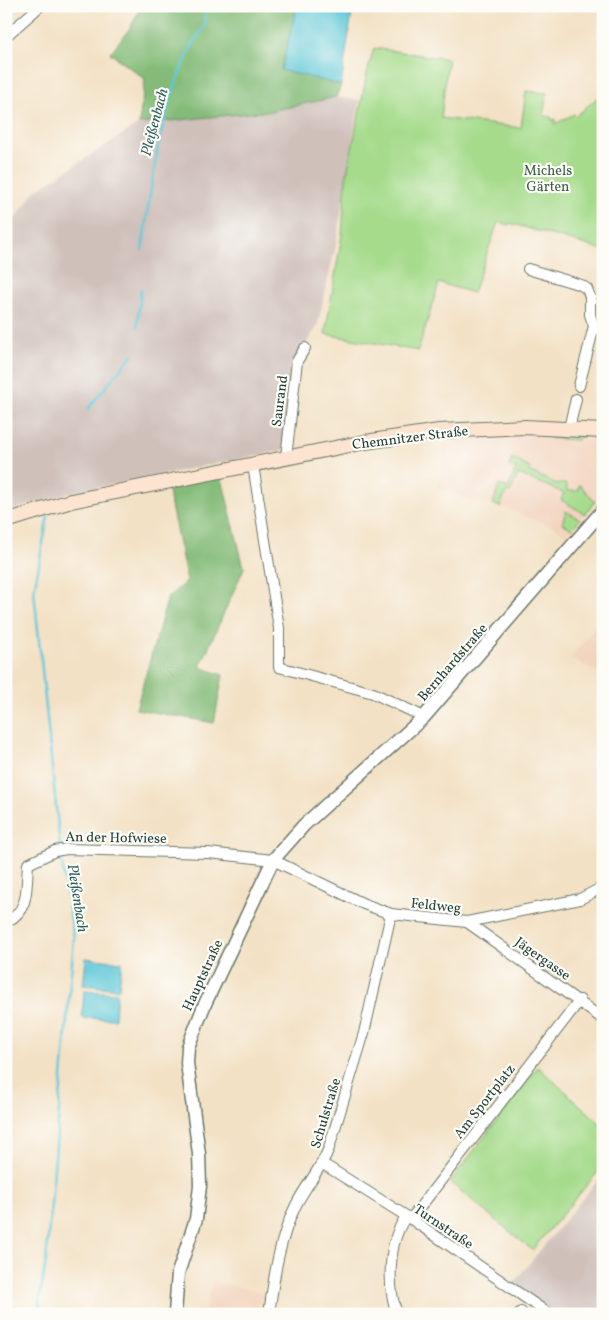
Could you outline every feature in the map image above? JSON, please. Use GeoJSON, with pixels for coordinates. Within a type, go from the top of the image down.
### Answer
{"type":"FeatureCollection","features":[{"type":"Feature","properties":{"kind":"main road","name":"Chemnitzer Straße"},"geometry":{"type":"LineString","coordinates":[[6,521],[71,501],[365,442],[439,431],[525,427],[603,431]]}},
{"type":"Feature","properties":{"kind":"street"},"geometry":{"type":"LineString","coordinates":[[6,36],[40,6]]}},
{"type":"Feature","properties":{"kind":"street"},"geometry":{"type":"LineString","coordinates":[[528,270],[581,285],[587,289],[590,297],[590,315],[594,326],[579,386]]}},
{"type":"Feature","properties":{"kind":"street","name":"Saurand"},"geometry":{"type":"LineString","coordinates":[[286,458],[298,361],[305,348]]}},
{"type":"Feature","properties":{"kind":"street"},"geometry":{"type":"LineString","coordinates":[[569,428],[576,399]]}},
{"type":"Feature","properties":{"kind":"street","name":"Bernhardstraße"},"geometry":{"type":"LineString","coordinates":[[253,464],[279,628],[279,667],[373,692],[424,717],[603,510]]}},
{"type":"Feature","properties":{"kind":"street","name":"Hauptstraße"},"geometry":{"type":"LineString","coordinates":[[174,1314],[178,1273],[196,1219],[200,1186],[199,1154],[187,1063],[188,1047],[204,1006],[273,860],[286,843],[304,825],[424,717]]}},
{"type":"Feature","properties":{"kind":"street","name":"An der Hofwiese"},"geometry":{"type":"LineString","coordinates":[[6,922],[18,915],[24,907],[28,864],[55,851],[67,849],[208,852],[273,860]]}},
{"type":"Feature","properties":{"kind":"street","name":"Feldweg"},"geometry":{"type":"LineString","coordinates":[[273,860],[364,904],[391,914],[467,922],[580,899],[603,887]]}},
{"type":"Feature","properties":{"kind":"street","name":"Schulstraße"},"geometry":{"type":"LineString","coordinates":[[269,1314],[282,1239],[296,1204],[322,1164],[364,1033],[391,914]]}},
{"type":"Feature","properties":{"kind":"street","name":"Jägergasse"},"geometry":{"type":"LineString","coordinates":[[467,922],[603,1018]]}},
{"type":"Feature","properties":{"kind":"street","name":"Am Sportplatz"},"geometry":{"type":"LineString","coordinates":[[397,1314],[392,1300],[393,1255],[398,1228],[408,1218],[580,1000]]}},
{"type":"Feature","properties":{"kind":"street","name":"Turnstraße"},"geometry":{"type":"LineString","coordinates":[[322,1164],[408,1218],[549,1314]]}},
{"type":"Feature","properties":{"kind":"shaded area"},"geometry":{"type":"Polygon","coordinates":[[[336,97],[359,100],[335,249],[317,327],[295,360],[284,450],[69,493],[6,512],[6,231],[35,191],[139,124],[270,111],[336,97]]]}},
{"type":"Feature","properties":{"kind":"shaded area"},"geometry":{"type":"Polygon","coordinates":[[[522,432],[603,437],[603,494],[566,535],[556,528],[493,504],[468,499],[437,488],[447,436],[522,432]]]}},
{"type":"Feature","properties":{"kind":"shaded area"},"geometry":{"type":"Polygon","coordinates":[[[600,620],[603,622],[603,675],[571,658],[600,620]]]}},
{"type":"Feature","properties":{"kind":"shaded area"},"geometry":{"type":"Polygon","coordinates":[[[603,1174],[603,1314],[549,1314],[510,1287],[603,1174]]]}},
{"type":"Feature","properties":{"kind":"shaded area"},"geometry":{"type":"Polygon","coordinates":[[[212,1281],[268,1294],[263,1314],[204,1314],[212,1281]]]}},
{"type":"Feature","properties":{"kind":"green space"},"geometry":{"type":"Polygon","coordinates":[[[142,6],[297,6],[281,70],[341,85],[336,97],[270,111],[139,124],[145,79],[110,53],[130,28],[142,6]]]}},
{"type":"Feature","properties":{"kind":"green space","name":"Michels Gärten"},"geometry":{"type":"Polygon","coordinates":[[[374,48],[448,59],[441,118],[521,128],[526,91],[547,93],[543,115],[551,117],[551,120],[555,119],[555,124],[574,114],[576,116],[603,93],[603,250],[510,223],[509,225],[498,222],[473,293],[439,283],[418,351],[325,334],[342,235],[346,179],[367,73],[374,48]]]}},
{"type":"Feature","properties":{"kind":"green space"},"geometry":{"type":"Polygon","coordinates":[[[546,433],[583,435],[577,440],[551,438],[546,433]]]}},
{"type":"Feature","properties":{"kind":"green space"},"geometry":{"type":"Polygon","coordinates":[[[512,458],[530,468],[529,471],[555,484],[567,484],[567,491],[578,491],[579,485],[581,486],[595,502],[585,514],[561,500],[564,493],[518,474],[510,493],[506,492],[500,507],[493,504],[499,485],[508,488],[516,469],[509,466],[512,458]]]}},
{"type":"Feature","properties":{"kind":"green space"},"geometry":{"type":"Polygon","coordinates":[[[220,471],[244,568],[200,667],[223,675],[214,723],[136,709],[168,597],[187,581],[166,482],[220,471]]]}},
{"type":"Feature","properties":{"kind":"green space"},"geometry":{"type":"Polygon","coordinates":[[[566,511],[580,519],[572,529],[562,523],[566,511]]]}},
{"type":"Feature","properties":{"kind":"green space"},"geometry":{"type":"Polygon","coordinates":[[[538,1067],[603,1126],[603,1166],[532,1250],[450,1182],[538,1067]]]}},
{"type":"Feature","properties":{"kind":"water"},"geometry":{"type":"Polygon","coordinates":[[[297,6],[353,6],[341,85],[281,70],[297,6]]]}},
{"type":"Feature","properties":{"kind":"water"},"geometry":{"type":"Polygon","coordinates":[[[86,958],[122,962],[119,989],[83,985],[86,958]]]}},
{"type":"Feature","properties":{"kind":"water"},"geometry":{"type":"Polygon","coordinates":[[[84,991],[117,993],[115,1019],[82,1018],[84,991]]]}},
{"type":"Feature","properties":{"kind":"waterway","name":"Pleißenbach"},"geometry":{"type":"LineString","coordinates":[[142,250],[160,136],[181,70],[197,37],[205,27],[205,6]]}},
{"type":"Feature","properties":{"kind":"waterway","name":"Pleißenbach"},"geometry":{"type":"LineString","coordinates":[[137,327],[141,290]]}},
{"type":"Feature","properties":{"kind":"waterway","name":"Pleißenbach"},"geometry":{"type":"LineString","coordinates":[[88,409],[132,355]]}},
{"type":"Feature","properties":{"kind":"waterway","name":"Pleißenbach"},"geometry":{"type":"LineString","coordinates":[[48,516],[34,591],[60,846]]}},
{"type":"Feature","properties":{"kind":"waterway","name":"Pleißenbach"},"geometry":{"type":"LineString","coordinates":[[43,1314],[39,1302],[46,1261],[74,939],[60,852]]}}]}
